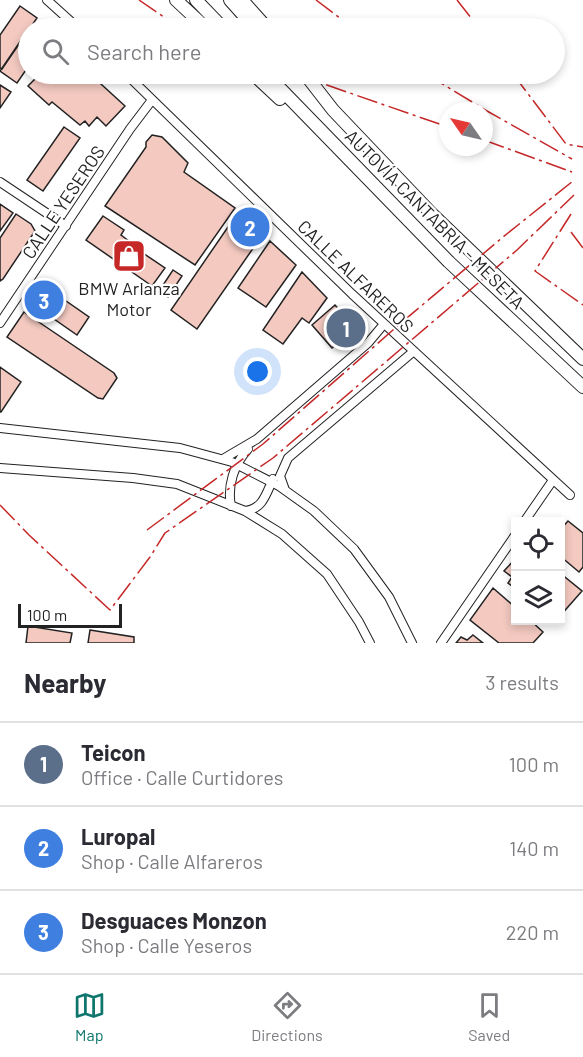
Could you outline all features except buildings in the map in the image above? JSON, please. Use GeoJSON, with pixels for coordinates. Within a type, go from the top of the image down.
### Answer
{"type":"FeatureCollection","features":[{"type":"Feature","properties":{"kind":"highway"},"geometry":{"type":"LineString","coordinates":[[176,0],[195,18]]}},
{"type":"Feature","properties":{"kind":"highway"},"geometry":{"type":"LineString","coordinates":[[196,0],[213,18]]}},
{"type":"Feature","properties":{"kind":"highway"},"geometry":{"type":"LineString","coordinates":[[230,0],[246,18]]}},
{"type":"Feature","properties":{"kind":"highway"},"geometry":{"type":"LineString","coordinates":[[242,0],[258,18]]}},
{"type":"Feature","properties":{"kind":"highway"},"geometry":{"type":"LineString","coordinates":[[263,84],[449,262]]}},
{"type":"Feature","properties":{"kind":"highway","name":"AUTOVÍA CANTABRIA - MESETA"},"geometry":{"type":"LineString","coordinates":[[276,84],[449,262],[583,387]]}},
{"type":"Feature","properties":{"kind":"highway"},"geometry":{"type":"LineString","coordinates":[[306,84],[333,110]]}},
{"type":"Feature","properties":{"kind":"highway","name":"AUTOVÍA CANTABRIA - MESETA"},"geometry":{"type":"LineString","coordinates":[[313,84],[333,110],[431,213],[583,358]]}},
{"type":"Feature","properties":{"kind":"street"},"geometry":{"type":"LineString","coordinates":[[47,0],[67,18]]}},
{"type":"Feature","properties":{"kind":"street","name":"CALLE ALFAREROS"},"geometry":{"type":"LineString","coordinates":[[136,84],[384,324],[570,495]]}},
{"type":"Feature","properties":{"kind":"street","name":"CALLE YESEROS"},"geometry":{"type":"LineString","coordinates":[[0,323],[130,129],[152,100]]}},
{"type":"Feature","properties":{"kind":"street"},"geometry":{"type":"LineString","coordinates":[[0,182],[66,226]]}},
{"type":"Feature","properties":{"kind":"street"},"geometry":{"type":"LineString","coordinates":[[0,305],[8,311]]}},
{"type":"Feature","properties":{"kind":"street"},"geometry":{"type":"LineString","coordinates":[[231,506],[229,494],[237,464],[243,454],[256,439],[368,343],[384,324]]}},
{"type":"Feature","properties":{"kind":"street"},"geometry":{"type":"LineString","coordinates":[[245,511],[254,510],[260,506],[278,470],[288,458],[414,351]]}},
{"type":"Feature","properties":{"kind":"street"},"geometry":{"type":"LineString","coordinates":[[0,428],[180,448],[237,464],[272,482],[314,511],[354,549],[389,597],[412,643]]}},
{"type":"Feature","properties":{"kind":"street"},"geometry":{"type":"LineString","coordinates":[[223,459],[256,439]]}},
{"type":"Feature","properties":{"kind":"street"},"geometry":{"type":"LineString","coordinates":[[285,490],[280,476],[288,458]]}},
{"type":"Feature","properties":{"kind":"street"},"geometry":{"type":"LineString","coordinates":[[0,468],[133,478],[177,484],[245,511],[282,534],[327,574],[370,643]]}},
{"type":"Feature","properties":{"kind":"street"},"geometry":{"type":"LineString","coordinates":[[527,517],[553,480]]}},
{"type":"Feature","properties":{"kind":"street"},"geometry":{"type":"LineString","coordinates":[[441,643],[511,541]]}},
{"type":"Feature","properties":{"kind":"power"},"geometry":{"type":"LineString","coordinates":[[139,0],[165,18]]}},
{"type":"Feature","properties":{"kind":"power"},"geometry":{"type":"LineString","coordinates":[[316,0],[340,18]]}},
{"type":"Feature","properties":{"kind":"power"},"geometry":{"type":"LineString","coordinates":[[457,0],[471,18]]}},
{"type":"Feature","properties":{"kind":"power"},"geometry":{"type":"LineString","coordinates":[[324,84],[439,124]]}},
{"type":"Feature","properties":{"kind":"power"},"geometry":{"type":"LineString","coordinates":[[442,84],[572,159]]}},
{"type":"Feature","properties":{"kind":"power"},"geometry":{"type":"LineString","coordinates":[[521,84],[566,144],[583,147]]}},
{"type":"Feature","properties":{"kind":"power"},"geometry":{"type":"LineString","coordinates":[[493,143],[572,172]]}},
{"type":"Feature","properties":{"kind":"power"},"geometry":{"type":"LineString","coordinates":[[147,530],[263,444],[401,323],[573,181]]}},
{"type":"Feature","properties":{"kind":"power"},"geometry":{"type":"LineString","coordinates":[[0,505],[110,610],[165,533],[273,458],[517,250],[574,195]]}},
{"type":"Feature","properties":{"kind":"power"},"geometry":{"type":"LineString","coordinates":[[571,214],[535,271],[583,305]]}},
{"type":"Feature","properties":{"kind":"power"},"geometry":{"type":"LineString","coordinates":[[571,232],[583,248]]}},
{"type":"Feature","properties":{"kind":"place","name":"Luropal"},"geometry":{"type":"Point","coordinates":[250,227]}},
{"type":"Feature","properties":{"kind":"place","name":"BMW Arlanza Motor"},"geometry":{"type":"Point","coordinates":[129,256]}},
{"type":"Feature","properties":{"kind":"place","name":"Desguaces Monzon"},"geometry":{"type":"Point","coordinates":[44,300]}},
{"type":"Feature","properties":{"kind":"place","name":"Teicon"},"geometry":{"type":"Point","coordinates":[346,328]}}]}
